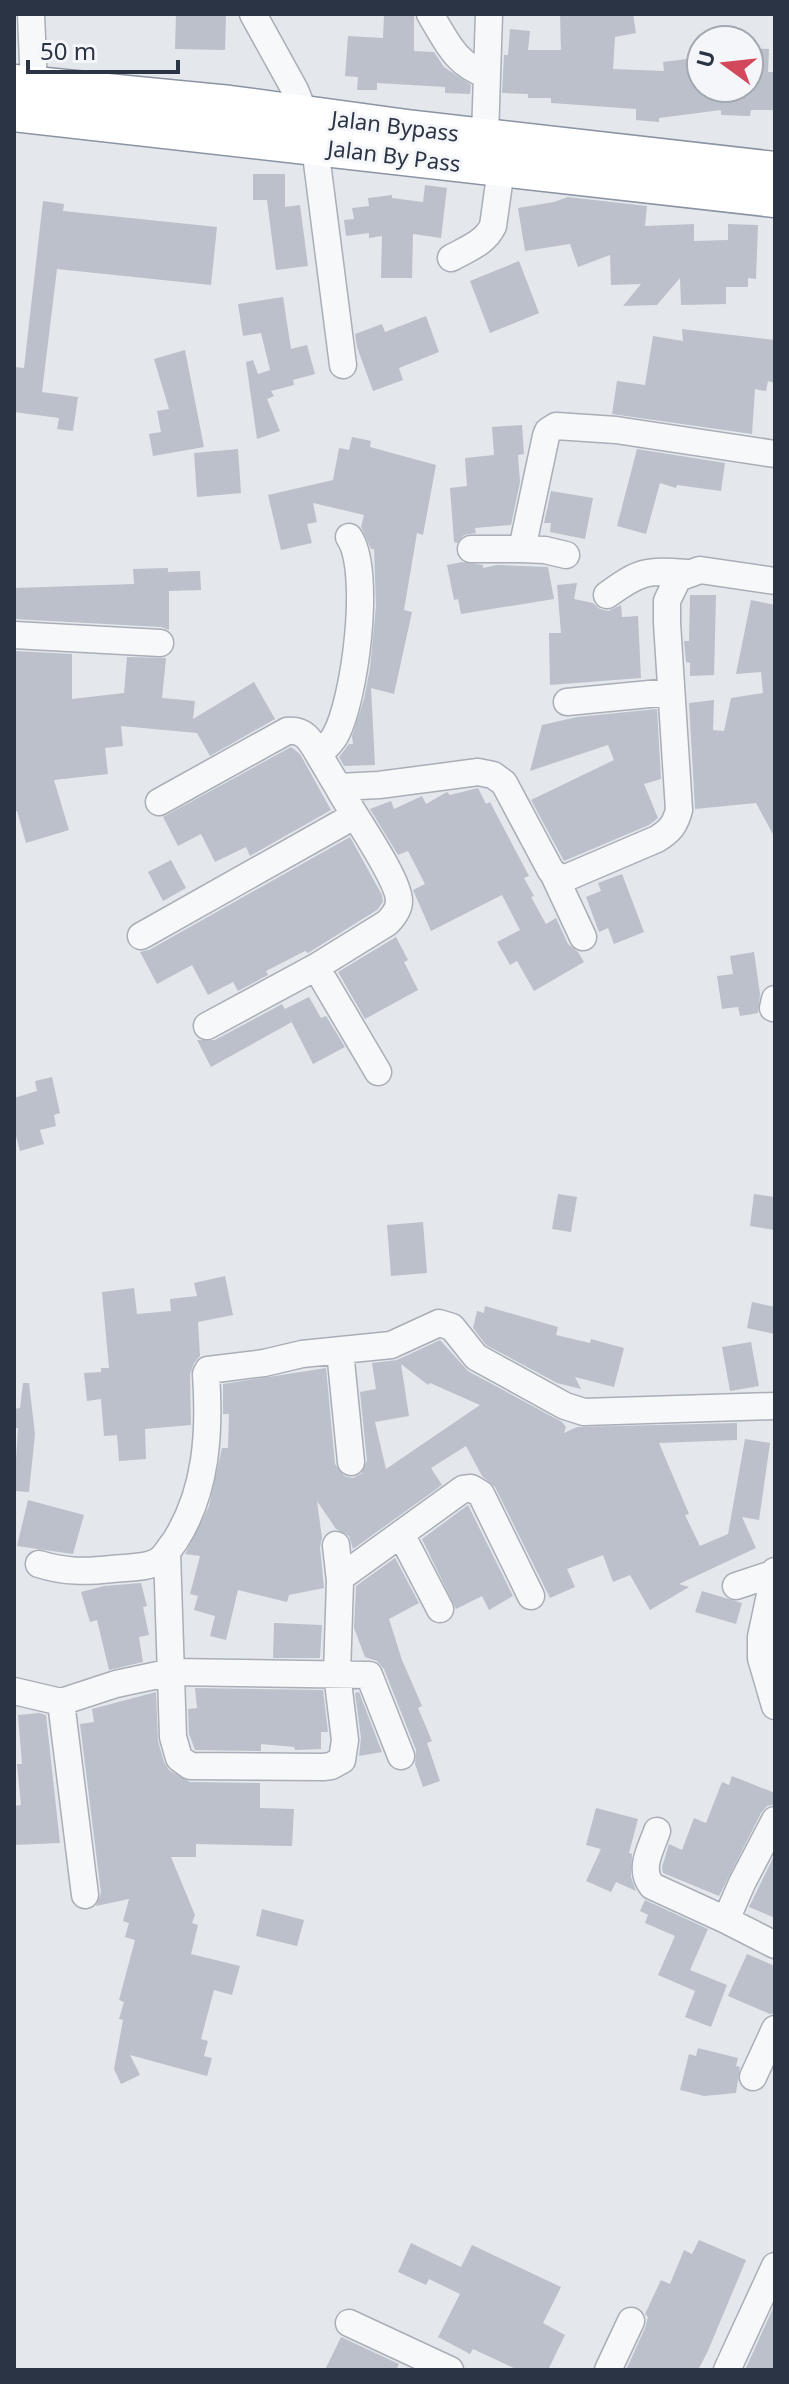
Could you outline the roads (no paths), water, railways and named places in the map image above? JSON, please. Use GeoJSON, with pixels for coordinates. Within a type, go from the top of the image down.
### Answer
{"type":"FeatureCollection","features":[{"type":"Feature","properties":{"kind":"highway","name":"Jalan Bypass"},"geometry":{"type":"LineString","coordinates":[[21,94],[230,104],[310,131],[485,136],[775,170]]}},
{"type":"Feature","properties":{"kind":"highway","name":"Jalan By Pass"},"geometry":{"type":"LineString","coordinates":[[310,131],[501,169],[775,199]]}},
{"type":"Feature","properties":{"kind":"street"},"geometry":{"type":"LineString","coordinates":[[21,94],[31,14]]}},
{"type":"Feature","properties":{"kind":"street"},"geometry":{"type":"LineString","coordinates":[[253,14],[295,90],[310,131],[343,365]]}},
{"type":"Feature","properties":{"kind":"street"},"geometry":{"type":"LineString","coordinates":[[430,14],[460,61],[472,70],[487,75]]}},
{"type":"Feature","properties":{"kind":"street"},"geometry":{"type":"LineString","coordinates":[[485,136],[489,14]]}},
{"type":"Feature","properties":{"kind":"street"},"geometry":{"type":"LineString","coordinates":[[451,258],[484,239],[493,226],[501,169]]}},
{"type":"Feature","properties":{"kind":"street"},"geometry":{"type":"LineString","coordinates":[[522,549],[546,436],[556,426],[616,430],[775,454]]}},
{"type":"Feature","properties":{"kind":"street"},"geometry":{"type":"LineString","coordinates":[[319,755],[335,736],[355,669],[358,571],[353,541],[349,537]]}},
{"type":"Feature","properties":{"kind":"street"},"geometry":{"type":"LineString","coordinates":[[471,549],[545,550],[566,555]]}},
{"type":"Feature","properties":{"kind":"street"},"geometry":{"type":"LineString","coordinates":[[607,595],[631,577],[645,571],[687,573],[700,570],[775,581]]}},
{"type":"Feature","properties":{"kind":"street"},"geometry":{"type":"LineString","coordinates":[[554,875],[568,877],[657,839],[676,823],[679,810],[667,601],[678,578],[687,573]]}},
{"type":"Feature","properties":{"kind":"street"},"geometry":{"type":"LineString","coordinates":[[14,635],[160,643]]}},
{"type":"Feature","properties":{"kind":"street"},"geometry":{"type":"LineString","coordinates":[[567,702],[670,692]]}},
{"type":"Feature","properties":{"kind":"street"},"geometry":{"type":"LineString","coordinates":[[159,802],[287,731],[301,732],[309,737],[396,885],[399,906],[387,923],[316,967],[207,1026]]}},
{"type":"Feature","properties":{"kind":"street"},"geometry":{"type":"LineString","coordinates":[[338,787],[478,772],[493,775],[504,783],[554,875],[583,937]]}},
{"type":"Feature","properties":{"kind":"street"},"geometry":{"type":"LineString","coordinates":[[141,936],[354,816]]}},
{"type":"Feature","properties":{"kind":"street"},"geometry":{"type":"LineString","coordinates":[[316,967],[378,1072]]}},
{"type":"Feature","properties":{"kind":"street"},"geometry":{"type":"LineString","coordinates":[[39,1564],[75,1572],[96,1571],[147,1566],[167,1553],[187,1522],[200,1485],[208,1420],[208,1370],[264,1363],[302,1354],[391,1345],[439,1323],[452,1327],[476,1357],[565,1406],[584,1412],[775,1406]]}},
{"type":"Feature","properties":{"kind":"street"},"geometry":{"type":"LineString","coordinates":[[340,1351],[351,1462]]}},
{"type":"Feature","properties":{"kind":"street"},"geometry":{"type":"LineString","coordinates":[[340,1581],[344,1575],[463,1489],[476,1490],[531,1596]]}},
{"type":"Feature","properties":{"kind":"street"},"geometry":{"type":"LineString","coordinates":[[401,1534],[440,1609]]}},
{"type":"Feature","properties":{"kind":"street"},"geometry":{"type":"LineString","coordinates":[[167,1553],[173,1737],[176,1752],[183,1762],[190,1766],[323,1767],[342,1760],[345,1740],[337,1674],[340,1581],[336,1545]]}},
{"type":"Feature","properties":{"kind":"street"},"geometry":{"type":"LineString","coordinates":[[736,1586],[775,1572]]}},
{"type":"Feature","properties":{"kind":"street"},"geometry":{"type":"LineString","coordinates":[[775,1572],[761,1637],[761,1658],[775,1706]]}},
{"type":"Feature","properties":{"kind":"street"},"geometry":{"type":"LineString","coordinates":[[14,1691],[61,1702],[116,1684],[172,1672],[371,1677],[401,1756]]}},
{"type":"Feature","properties":{"kind":"street"},"geometry":{"type":"LineString","coordinates":[[61,1702],[85,1895]]}},
{"type":"Feature","properties":{"kind":"street"},"geometry":{"type":"LineString","coordinates":[[726,1920],[775,1820]]}},
{"type":"Feature","properties":{"kind":"street"},"geometry":{"type":"LineString","coordinates":[[657,1831],[645,1864],[646,1879],[652,1886],[775,1945]]}},
{"type":"Feature","properties":{"kind":"street"},"geometry":{"type":"LineString","coordinates":[[753,2077],[775,2029]]}},
{"type":"Feature","properties":{"kind":"street"},"geometry":{"type":"LineString","coordinates":[[727,2370],[775,2266]]}},
{"type":"Feature","properties":{"kind":"street"},"geometry":{"type":"LineString","coordinates":[[608,2370],[631,2321]]}},
{"type":"Feature","properties":{"kind":"street"},"geometry":{"type":"LineString","coordinates":[[349,2323],[411,2362],[450,2370]]}}]}
